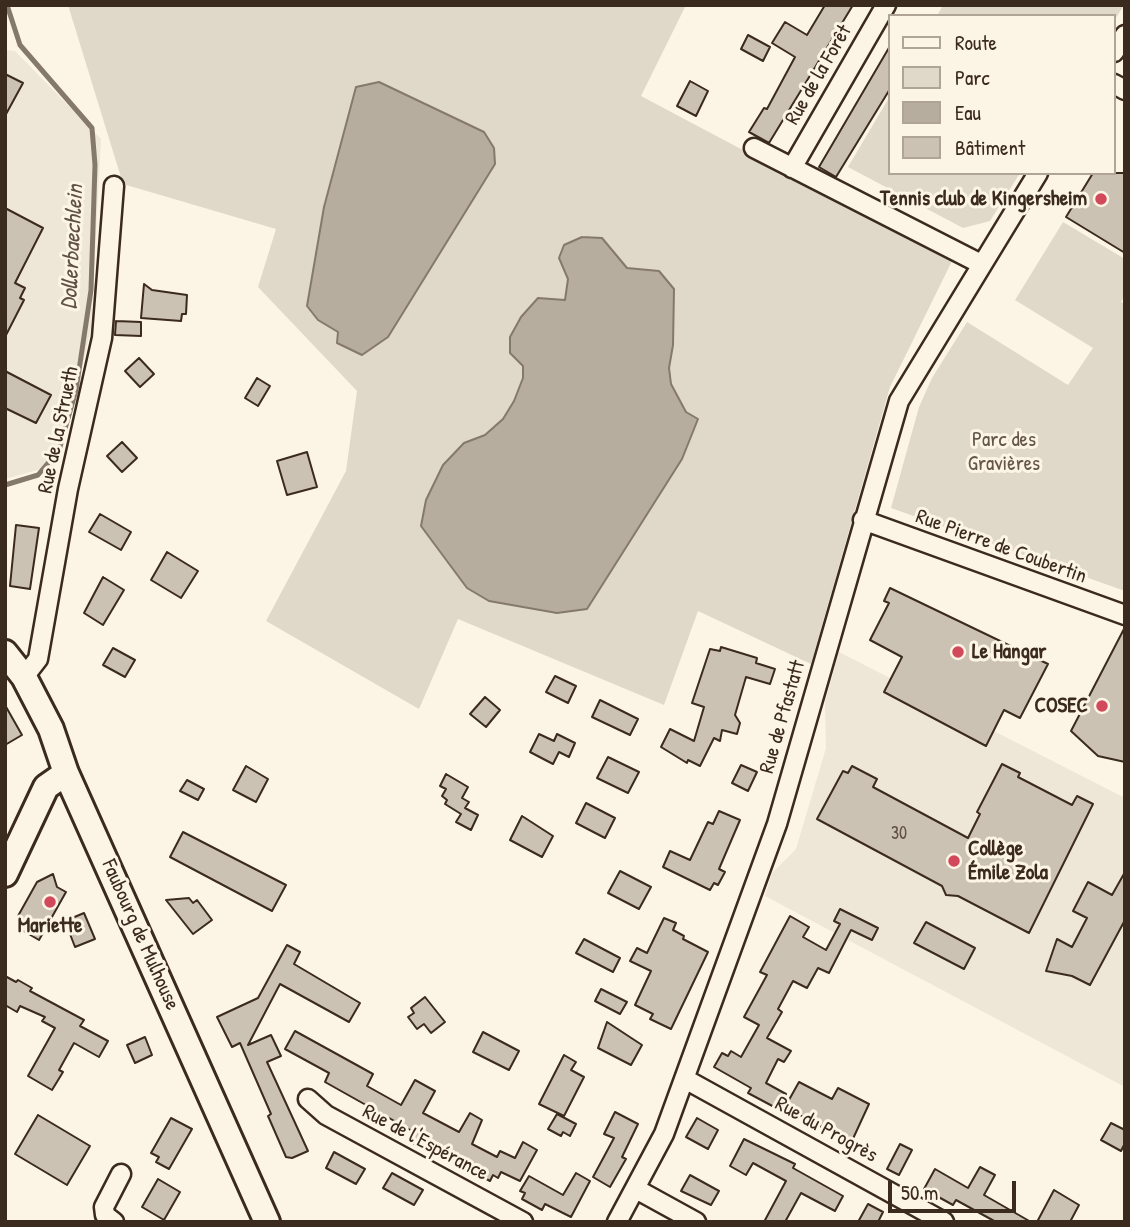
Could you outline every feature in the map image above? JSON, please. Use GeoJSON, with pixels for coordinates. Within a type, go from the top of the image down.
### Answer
{"type":"FeatureCollection","features":[{"type":"Feature","properties":{"kind":"main road","name":"Faubourg de Mulhouse"},"geometry":{"type":"LineString","coordinates":[[5,653],[24,677],[51,729],[66,773],[267,1222]]}},
{"type":"Feature","properties":{"kind":"main road"},"geometry":{"type":"LineString","coordinates":[[5,874],[46,787],[66,773]]}},
{"type":"Feature","properties":{"kind":"street","name":"Rue de la Forêt"},"geometry":{"type":"LineString","coordinates":[[792,167],[886,5]]}},
{"type":"Feature","properties":{"kind":"street"},"geometry":{"type":"LineString","coordinates":[[754,148],[981,264]]}},
{"type":"Feature","properties":{"kind":"street","name":"Rue de Pfastatt"},"geometry":{"type":"LineString","coordinates":[[617,1222],[664,1134],[777,824],[899,401],[1037,175]]}},
{"type":"Feature","properties":{"kind":"street","name":"Rue de la Strueth"},"geometry":{"type":"LineString","coordinates":[[24,677],[38,659],[68,489],[102,338],[114,186]]}},
{"type":"Feature","properties":{"kind":"street","name":"Rue Pierre de Coubertin"},"geometry":{"type":"LineString","coordinates":[[863,520],[1125,615]]}},
{"type":"Feature","properties":{"kind":"street","name":"Rue du Progrès"},"geometry":{"type":"LineString","coordinates":[[685,1079],[944,1222]]}},
{"type":"Feature","properties":{"kind":"street","name":"Rue de l'Espérance"},"geometry":{"type":"LineString","coordinates":[[308,1099],[326,1115],[523,1222]]}},
{"type":"Feature","properties":{"kind":"street"},"geometry":{"type":"LineString","coordinates":[[114,1222],[106,1215],[104,1207],[121,1174]]}},
{"type":"Feature","properties":{"kind":"street"},"geometry":{"type":"LineString","coordinates":[[636,1189],[696,1222]]}},
{"type":"Feature","properties":{"kind":"shaded area"},"geometry":{"type":"Polygon","coordinates":[[[5,50],[15,51],[101,139],[91,329],[59,464],[5,479],[5,50]]]}},
{"type":"Feature","properties":{"kind":"shaded area","name":"Collège Émile Zola"},"geometry":{"type":"Polygon","coordinates":[[[839,652],[1125,798],[1125,1087],[765,896],[772,873],[796,849],[826,748],[825,702],[839,652]]]}},
{"type":"Feature","properties":{"kind":"green space"},"geometry":{"type":"Polygon","coordinates":[[[68,5],[686,5],[641,96],[952,261],[890,387],[811,664],[698,611],[664,705],[458,619],[419,709],[266,621],[346,471],[357,391],[258,287],[276,229],[123,184],[68,5]],[[356,87],[324,207],[307,306],[318,320],[338,332],[338,343],[356,87]],[[559,258],[568,279],[565,300],[538,298],[521,317],[510,337],[510,352],[523,366],[523,378],[514,401],[503,419],[485,435],[464,443],[421,526],[441,550],[587,609],[635,533],[686,412],[671,384],[669,368],[674,322],[627,268],[559,258]]]}},
{"type":"Feature","properties":{"kind":"green space"},"geometry":{"type":"Polygon","coordinates":[[[943,5],[1124,5],[1116,18],[1116,14],[938,14],[943,5]]]}},
{"type":"Feature","properties":{"kind":"green space"},"geometry":{"type":"Polygon","coordinates":[[[888,99],[888,175],[1019,175],[990,221],[963,228],[848,167],[888,99]]]}},
{"type":"Feature","properties":{"kind":"green space","name":"Parc des Gravières"},"geometry":{"type":"Polygon","coordinates":[[[1063,222],[1125,259],[1125,295],[1121,302],[1125,304],[1125,591],[891,508],[919,407],[932,378],[967,322],[1068,385],[1093,348],[1015,300],[1063,222]]]}},
{"type":"Feature","properties":{"kind":"water"},"geometry":{"type":"Polygon","coordinates":[[[379,82],[484,132],[494,148],[495,164],[388,337],[362,355],[337,343],[338,332],[318,320],[307,306],[324,207],[356,87],[379,82]]]}},
{"type":"Feature","properties":{"kind":"water"},"geometry":{"type":"Polygon","coordinates":[[[582,237],[602,238],[627,268],[659,271],[674,289],[673,345],[669,368],[671,384],[686,412],[698,419],[682,459],[587,609],[557,613],[489,601],[467,588],[421,526],[426,500],[443,465],[464,443],[485,435],[503,419],[514,401],[523,378],[523,366],[510,353],[510,337],[521,317],[538,298],[565,300],[568,279],[559,258],[564,245],[582,237]]]}},
{"type":"Feature","properties":{"kind":"building"},"geometry":{"type":"Polygon","coordinates":[[[825,5],[853,5],[769,143],[749,132],[764,108],[767,109],[795,57],[772,43],[785,22],[807,35],[825,5]]]}},
{"type":"Feature","properties":{"kind":"building"},"geometry":{"type":"Polygon","coordinates":[[[748,35],[770,47],[763,61],[741,49],[748,35]]]}},
{"type":"Feature","properties":{"kind":"building"},"geometry":{"type":"Polygon","coordinates":[[[888,49],[888,92],[836,177],[819,167],[888,49]]]}},
{"type":"Feature","properties":{"kind":"building"},"geometry":{"type":"Polygon","coordinates":[[[5,74],[23,83],[5,116],[5,74]]]}},
{"type":"Feature","properties":{"kind":"building"},"geometry":{"type":"Polygon","coordinates":[[[690,81],[708,91],[696,116],[677,106],[690,81]]]}},
{"type":"Feature","properties":{"kind":"building","name":"Tennis club de Kingersheim"},"geometry":{"type":"Polygon","coordinates":[[[1125,173],[1125,253],[1066,217],[1092,175],[1125,173]]]}},
{"type":"Feature","properties":{"kind":"building"},"geometry":{"type":"Polygon","coordinates":[[[5,208],[43,228],[15,283],[25,288],[20,298],[24,300],[5,337],[5,208]]]}},
{"type":"Feature","properties":{"kind":"building"},"geometry":{"type":"Polygon","coordinates":[[[144,284],[152,290],[187,295],[186,314],[182,314],[181,321],[141,318],[144,284]]]}},
{"type":"Feature","properties":{"kind":"building"},"geometry":{"type":"Polygon","coordinates":[[[116,321],[141,322],[141,336],[115,335],[116,321]]]}},
{"type":"Feature","properties":{"kind":"building"},"geometry":{"type":"Polygon","coordinates":[[[139,358],[154,374],[140,387],[125,371],[139,358]]]}},
{"type":"Feature","properties":{"kind":"building"},"geometry":{"type":"Polygon","coordinates":[[[5,371],[51,395],[36,423],[5,408],[5,371]]]}},
{"type":"Feature","properties":{"kind":"building"},"geometry":{"type":"Polygon","coordinates":[[[257,378],[270,386],[258,406],[245,398],[257,378]]]}},
{"type":"Feature","properties":{"kind":"building"},"geometry":{"type":"Polygon","coordinates":[[[122,442],[137,458],[122,472],[107,456],[122,442]]]}},
{"type":"Feature","properties":{"kind":"building"},"geometry":{"type":"Polygon","coordinates":[[[307,452],[317,487],[287,495],[277,461],[307,452]]]}},
{"type":"Feature","properties":{"kind":"building"},"geometry":{"type":"Polygon","coordinates":[[[100,514],[131,532],[121,550],[89,532],[100,514]]]}},
{"type":"Feature","properties":{"kind":"building"},"geometry":{"type":"Polygon","coordinates":[[[16,525],[39,528],[30,589],[10,586],[16,525]]]}},
{"type":"Feature","properties":{"kind":"building"},"geometry":{"type":"Polygon","coordinates":[[[167,552],[198,571],[181,598],[151,580],[167,552]]]}},
{"type":"Feature","properties":{"kind":"building"},"geometry":{"type":"Polygon","coordinates":[[[103,577],[124,590],[103,625],[84,613],[103,577]]]}},
{"type":"Feature","properties":{"kind":"building","name":"Le Hangar"},"geometry":{"type":"Polygon","coordinates":[[[890,588],[1048,664],[1020,718],[1004,710],[986,746],[884,692],[902,657],[870,640],[889,603],[884,601],[890,588]]]}},
{"type":"Feature","properties":{"kind":"building","name":"COSEC"},"geometry":{"type":"Polygon","coordinates":[[[1125,627],[1125,762],[1098,756],[1071,731],[1125,627]]]}},
{"type":"Feature","properties":{"kind":"building"},"geometry":{"type":"Polygon","coordinates":[[[721,647],[757,658],[756,663],[775,669],[770,684],[746,677],[735,715],[740,723],[737,734],[722,730],[720,741],[714,738],[700,766],[688,760],[687,763],[661,747],[670,729],[694,741],[704,707],[692,703],[710,649],[720,651],[721,647]]]}},
{"type":"Feature","properties":{"kind":"building"},"geometry":{"type":"Polygon","coordinates":[[[113,648],[135,660],[125,677],[103,665],[113,648]]]}},
{"type":"Feature","properties":{"kind":"building"},"geometry":{"type":"Polygon","coordinates":[[[555,676],[576,686],[568,703],[546,692],[555,676]]]}},
{"type":"Feature","properties":{"kind":"building"},"geometry":{"type":"Polygon","coordinates":[[[485,697],[500,710],[486,727],[470,714],[485,697]]]}},
{"type":"Feature","properties":{"kind":"building"},"geometry":{"type":"Polygon","coordinates":[[[600,700],[638,719],[630,735],[592,717],[600,700]]]}},
{"type":"Feature","properties":{"kind":"building"},"geometry":{"type":"Polygon","coordinates":[[[5,705],[22,735],[5,745],[5,705]]]}},
{"type":"Feature","properties":{"kind":"building"},"geometry":{"type":"Polygon","coordinates":[[[539,734],[554,741],[557,734],[575,743],[569,757],[559,752],[553,764],[530,752],[539,734]]]}},
{"type":"Feature","properties":{"kind":"building"},"geometry":{"type":"Polygon","coordinates":[[[608,757],[639,772],[628,793],[597,778],[608,757]]]}},
{"type":"Feature","properties":{"kind":"building"},"geometry":{"type":"Polygon","coordinates":[[[1002,764],[1020,773],[1018,777],[1072,805],[1077,796],[1093,804],[1029,933],[958,896],[946,895],[942,886],[817,819],[843,771],[848,773],[852,766],[877,779],[873,787],[968,838],[980,814],[977,812],[1002,764]]]}},
{"type":"Feature","properties":{"kind":"building"},"geometry":{"type":"Polygon","coordinates":[[[741,765],[757,772],[748,791],[732,783],[741,765]]]}},
{"type":"Feature","properties":{"kind":"building"},"geometry":{"type":"Polygon","coordinates":[[[246,766],[268,779],[256,802],[233,790],[246,766]]]}},
{"type":"Feature","properties":{"kind":"building"},"geometry":{"type":"Polygon","coordinates":[[[446,774],[468,787],[462,798],[469,802],[465,808],[478,815],[471,830],[456,822],[461,814],[445,804],[447,800],[442,796],[446,789],[440,786],[446,774]]]}},
{"type":"Feature","properties":{"kind":"building"},"geometry":{"type":"Polygon","coordinates":[[[187,780],[204,789],[198,800],[180,791],[187,780]]]}},
{"type":"Feature","properties":{"kind":"building"},"geometry":{"type":"Polygon","coordinates":[[[586,803],[615,818],[605,838],[576,823],[586,803]]]}},
{"type":"Feature","properties":{"kind":"building"},"geometry":{"type":"Polygon","coordinates":[[[719,811],[740,820],[719,869],[725,872],[718,885],[714,883],[710,890],[663,867],[670,851],[690,860],[708,822],[713,824],[719,811]]]}},
{"type":"Feature","properties":{"kind":"building"},"geometry":{"type":"Polygon","coordinates":[[[522,816],[553,836],[542,857],[510,840],[522,816]]]}},
{"type":"Feature","properties":{"kind":"building"},"geometry":{"type":"Polygon","coordinates":[[[183,832],[286,885],[272,911],[170,857],[183,832]]]}},
{"type":"Feature","properties":{"kind":"building"},"geometry":{"type":"Polygon","coordinates":[[[620,871],[651,887],[639,909],[608,893],[620,871]]]}},
{"type":"Feature","properties":{"kind":"building"},"geometry":{"type":"Polygon","coordinates":[[[1125,872],[1125,920],[1090,985],[1072,976],[1046,971],[1057,939],[1072,947],[1087,918],[1073,911],[1088,882],[1112,895],[1125,872]]]}},
{"type":"Feature","properties":{"kind":"building","name":"Mariette"},"geometry":{"type":"Polygon","coordinates":[[[53,874],[57,887],[66,892],[39,940],[20,929],[25,920],[18,916],[37,882],[53,874]]]}},
{"type":"Feature","properties":{"kind":"building"},"geometry":{"type":"Polygon","coordinates":[[[189,898],[193,903],[197,900],[212,920],[193,934],[166,900],[189,898]]]}},
{"type":"Feature","properties":{"kind":"building"},"geometry":{"type":"Polygon","coordinates":[[[840,909],[878,928],[872,940],[851,930],[829,973],[818,968],[807,988],[793,981],[778,1009],[782,1012],[767,1038],[791,1051],[784,1062],[778,1059],[766,1083],[786,1094],[778,1109],[748,1093],[751,1088],[714,1067],[722,1053],[728,1056],[731,1051],[741,1057],[759,1025],[744,1017],[767,975],[760,972],[790,916],[809,927],[803,937],[826,950],[840,924],[834,921],[840,909]]]}},
{"type":"Feature","properties":{"kind":"building"},"geometry":{"type":"Polygon","coordinates":[[[84,913],[95,939],[75,947],[65,921],[84,913]]]}},
{"type":"Feature","properties":{"kind":"building"},"geometry":{"type":"Polygon","coordinates":[[[664,918],[676,923],[673,930],[684,936],[683,939],[708,952],[671,1029],[650,1019],[653,1014],[635,1005],[651,971],[630,961],[637,948],[647,953],[664,918]]]}},
{"type":"Feature","properties":{"kind":"building"},"geometry":{"type":"Polygon","coordinates":[[[926,922],[975,948],[964,969],[914,943],[926,922]]]}},
{"type":"Feature","properties":{"kind":"building"},"geometry":{"type":"Polygon","coordinates":[[[584,939],[620,958],[613,972],[576,953],[584,939]]]}},
{"type":"Feature","properties":{"kind":"building"},"geometry":{"type":"Polygon","coordinates":[[[287,945],[300,952],[294,964],[360,1003],[349,1022],[280,984],[248,1045],[271,1035],[281,1056],[267,1062],[308,1151],[292,1158],[286,1157],[268,1116],[271,1114],[240,1043],[232,1047],[217,1017],[258,998],[287,945]]]}},
{"type":"Feature","properties":{"kind":"building"},"geometry":{"type":"Polygon","coordinates":[[[5,976],[16,982],[18,980],[32,988],[30,991],[84,1020],[80,1026],[108,1041],[99,1057],[74,1043],[59,1070],[63,1072],[52,1090],[28,1076],[55,1028],[42,1021],[45,1017],[20,1006],[17,1012],[5,1005],[5,976]]]}},
{"type":"Feature","properties":{"kind":"building"},"geometry":{"type":"Polygon","coordinates":[[[601,989],[627,1002],[620,1014],[595,1001],[601,989]]]}},
{"type":"Feature","properties":{"kind":"building"},"geometry":{"type":"Polygon","coordinates":[[[425,997],[445,1022],[431,1033],[424,1024],[417,1029],[408,1017],[414,1013],[411,1008],[425,997]]]}},
{"type":"Feature","properties":{"kind":"building"},"geometry":{"type":"Polygon","coordinates":[[[607,1022],[642,1045],[631,1065],[598,1048],[607,1022]]]}},
{"type":"Feature","properties":{"kind":"building"},"geometry":{"type":"Polygon","coordinates":[[[295,1031],[373,1074],[367,1086],[401,1105],[415,1080],[435,1091],[423,1113],[459,1132],[470,1113],[482,1120],[472,1144],[497,1157],[500,1151],[515,1158],[523,1142],[537,1150],[520,1181],[501,1172],[498,1178],[493,1175],[490,1181],[470,1170],[473,1164],[445,1149],[440,1158],[409,1141],[414,1132],[325,1082],[329,1073],[285,1049],[295,1031]]]}},
{"type":"Feature","properties":{"kind":"building"},"geometry":{"type":"Polygon","coordinates":[[[483,1032],[519,1051],[509,1070],[473,1052],[483,1032]]]}},
{"type":"Feature","properties":{"kind":"building"},"geometry":{"type":"Polygon","coordinates":[[[145,1037],[152,1055],[135,1063],[127,1045],[145,1037]]]}},
{"type":"Feature","properties":{"kind":"building"},"geometry":{"type":"Polygon","coordinates":[[[564,1055],[576,1062],[571,1070],[584,1077],[564,1116],[539,1104],[564,1055]]]}},
{"type":"Feature","properties":{"kind":"building"},"geometry":{"type":"Polygon","coordinates":[[[799,1082],[832,1099],[838,1088],[869,1104],[851,1143],[785,1107],[799,1082]]]}},
{"type":"Feature","properties":{"kind":"building"},"geometry":{"type":"Polygon","coordinates":[[[615,1112],[638,1124],[622,1157],[626,1159],[610,1187],[593,1177],[614,1138],[604,1134],[615,1112]]]}},
{"type":"Feature","properties":{"kind":"building"},"geometry":{"type":"Polygon","coordinates":[[[557,1114],[576,1124],[570,1136],[563,1132],[561,1136],[548,1129],[557,1114]]]}},
{"type":"Feature","properties":{"kind":"building"},"geometry":{"type":"Polygon","coordinates":[[[38,1115],[90,1146],[67,1185],[15,1154],[38,1115]]]}},
{"type":"Feature","properties":{"kind":"building"},"geometry":{"type":"Polygon","coordinates":[[[171,1118],[192,1129],[169,1169],[156,1162],[159,1157],[151,1153],[171,1118]]]}},
{"type":"Feature","properties":{"kind":"building"},"geometry":{"type":"Polygon","coordinates":[[[697,1118],[718,1130],[708,1149],[686,1137],[697,1118]]]}},
{"type":"Feature","properties":{"kind":"building"},"geometry":{"type":"Polygon","coordinates":[[[1111,1123],[1125,1130],[1125,1143],[1121,1151],[1101,1140],[1111,1123]]]}},
{"type":"Feature","properties":{"kind":"building"},"geometry":{"type":"Polygon","coordinates":[[[744,1139],[795,1164],[793,1168],[843,1196],[835,1211],[801,1193],[785,1222],[764,1222],[786,1181],[753,1163],[746,1175],[730,1166],[744,1139]]]}},
{"type":"Feature","properties":{"kind":"building"},"geometry":{"type":"Polygon","coordinates":[[[900,1144],[912,1150],[899,1175],[887,1169],[900,1144]]]}},
{"type":"Feature","properties":{"kind":"building"},"geometry":{"type":"Polygon","coordinates":[[[334,1152],[365,1169],[356,1184],[326,1168],[334,1152]]]}},
{"type":"Feature","properties":{"kind":"building"},"geometry":{"type":"Polygon","coordinates":[[[980,1167],[995,1175],[984,1195],[1031,1222],[996,1222],[956,1200],[953,1205],[924,1189],[935,1169],[968,1188],[980,1167]]]}},
{"type":"Feature","properties":{"kind":"building"},"geometry":{"type":"Polygon","coordinates":[[[392,1173],[423,1190],[414,1205],[383,1188],[392,1173]]]}},
{"type":"Feature","properties":{"kind":"building"},"geometry":{"type":"Polygon","coordinates":[[[576,1173],[590,1181],[571,1217],[545,1204],[542,1210],[522,1199],[525,1193],[520,1191],[529,1176],[563,1195],[576,1173]]]}},
{"type":"Feature","properties":{"kind":"building"},"geometry":{"type":"Polygon","coordinates":[[[690,1175],[719,1191],[711,1205],[681,1191],[690,1175]]]}},
{"type":"Feature","properties":{"kind":"building"},"geometry":{"type":"Polygon","coordinates":[[[158,1179],[180,1192],[164,1220],[142,1207],[158,1179]]]}},
{"type":"Feature","properties":{"kind":"building"},"geometry":{"type":"Polygon","coordinates":[[[1054,1190],[1079,1205],[1070,1222],[1037,1222],[1054,1190]]]}},
{"type":"Feature","properties":{"kind":"building"},"geometry":{"type":"Polygon","coordinates":[[[868,1204],[883,1212],[878,1222],[858,1222],[868,1204]]]}},
{"type":"Feature","properties":{"kind":"waterway","name":"Dollerbaechlein"},"geometry":{"type":"LineString","coordinates":[[5,485],[38,475],[59,450],[76,390],[91,290],[95,165],[92,128],[20,45],[7,5]]}},
{"type":"Feature","properties":{"kind":"place","name":"Tennis club de Kingersheim"},"geometry":{"type":"Point","coordinates":[1101,199]}},
{"type":"Feature","properties":{"kind":"place","name":"Le Hangar"},"geometry":{"type":"Point","coordinates":[958,652]}},
{"type":"Feature","properties":{"kind":"place","name":"COSEC"},"geometry":{"type":"Point","coordinates":[1102,706]}},
{"type":"Feature","properties":{"kind":"place","name":"Collège Émile Zola"},"geometry":{"type":"Point","coordinates":[954,861]}},
{"type":"Feature","properties":{"kind":"place","name":"Mariette"},"geometry":{"type":"Point","coordinates":[50,902]}}]}
